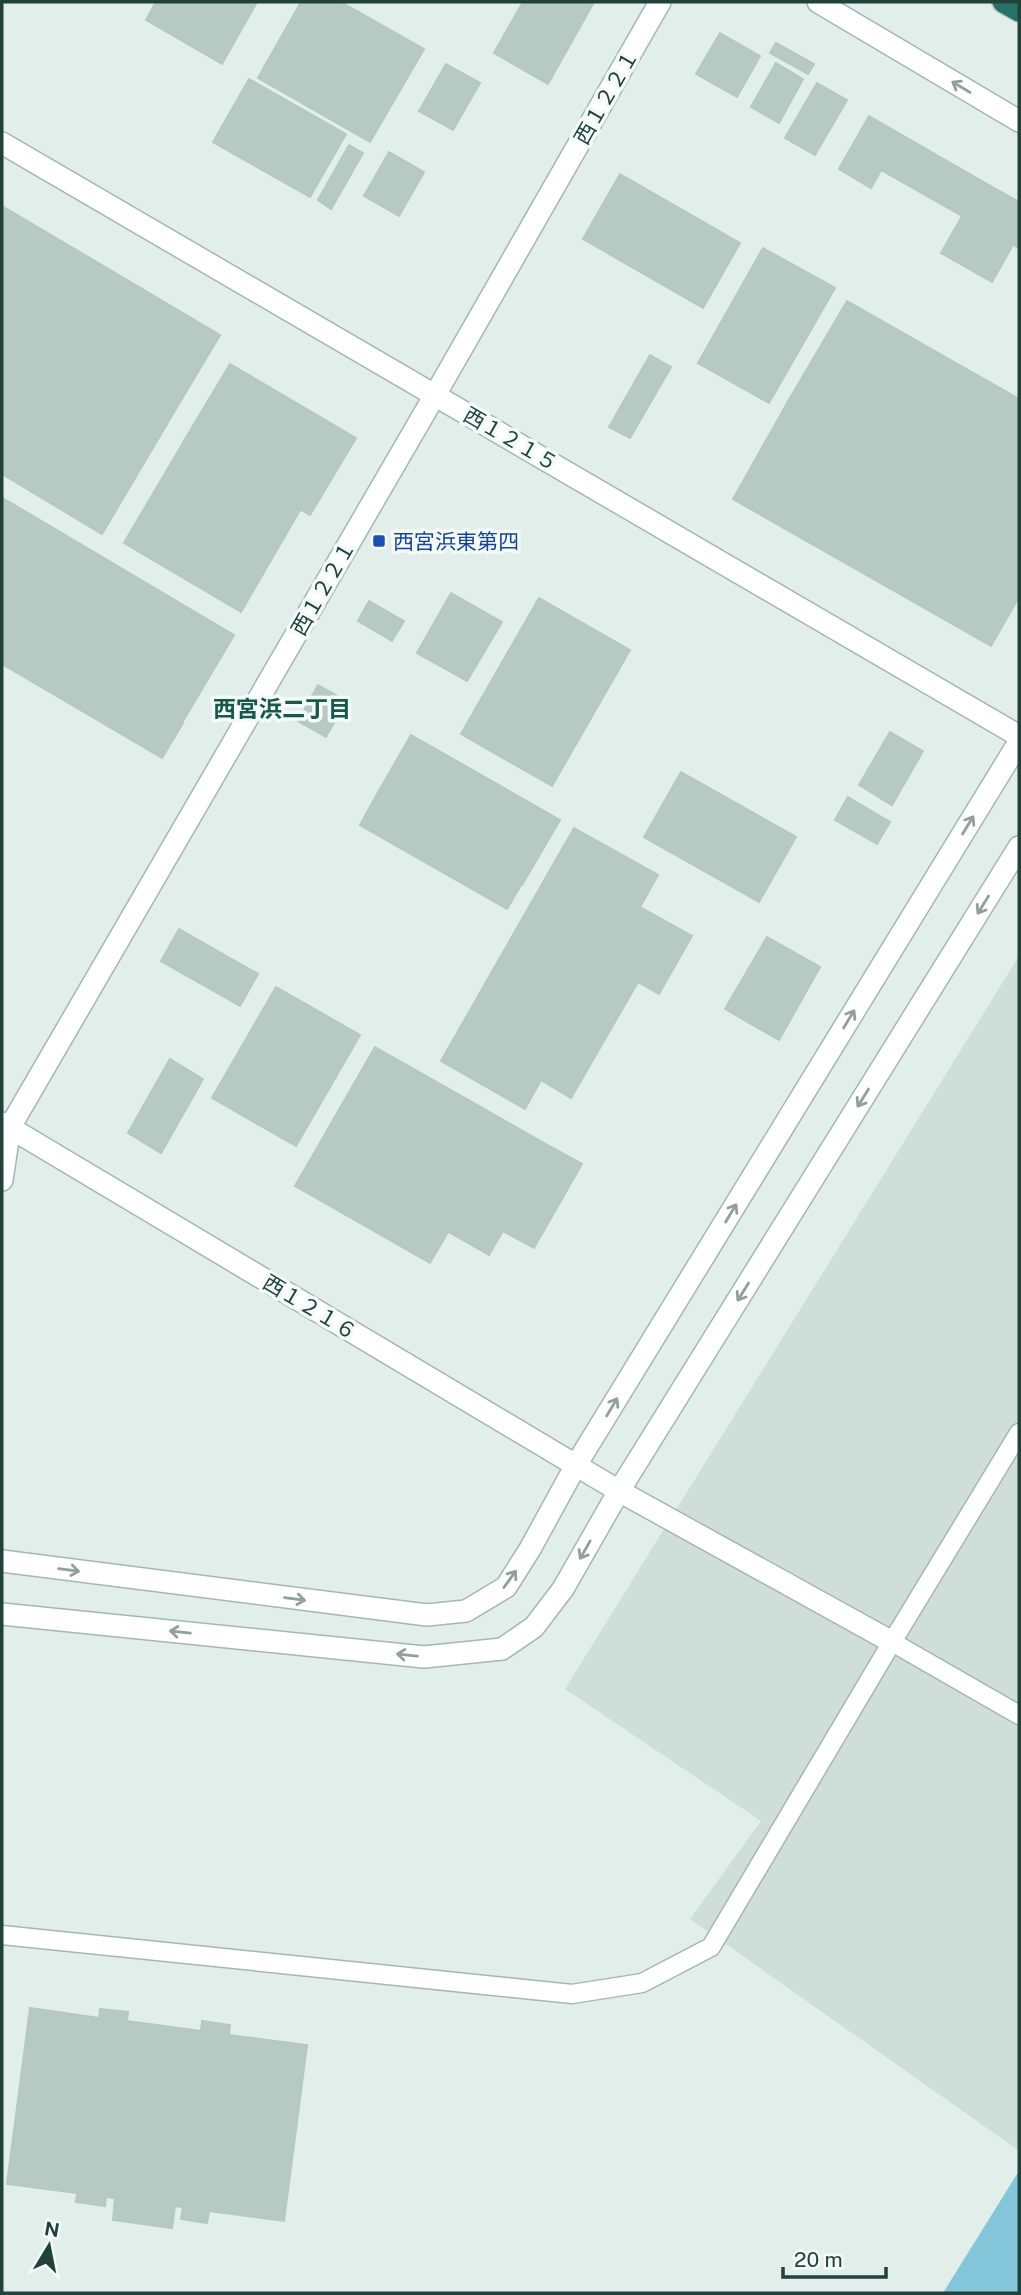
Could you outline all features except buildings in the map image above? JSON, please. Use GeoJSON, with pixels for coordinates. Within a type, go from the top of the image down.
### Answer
{"type":"FeatureCollection","features":[{"type":"Feature","properties":{"kind":"highway"},"geometry":{"type":"LineString","coordinates":[[1003,2],[1019,11]]}},
{"type":"Feature","properties":{"kind":"street","name":"西１２２１"},"geometry":{"type":"LineString","coordinates":[[2,1180],[6,1125],[435,395],[660,2]]}},
{"type":"Feature","properties":{"kind":"street"},"geometry":{"type":"LineString","coordinates":[[818,2],[1019,121]]}},
{"type":"Feature","properties":{"kind":"street","name":"西１２１５"},"geometry":{"type":"LineString","coordinates":[[2,143],[1019,736]]}},
{"type":"Feature","properties":{"kind":"street"},"geometry":{"type":"LineString","coordinates":[[2,1561],[427,1615],[466,1611],[506,1587],[576,1465],[1019,742]]}},
{"type":"Feature","properties":{"kind":"street"},"geometry":{"type":"LineString","coordinates":[[2,1614],[424,1657],[502,1649],[534,1627],[563,1589],[619,1491],[1019,847]]}},
{"type":"Feature","properties":{"kind":"street","name":"西１２１６"},"geometry":{"type":"LineString","coordinates":[[6,1125],[619,1491],[892,1642]]}},
{"type":"Feature","properties":{"kind":"lane"},"geometry":{"type":"LineString","coordinates":[[2,1936],[572,1994],[642,1983],[711,1947],[1019,1433]]}},
{"type":"Feature","properties":{"kind":"lane"},"geometry":{"type":"LineString","coordinates":[[892,1642],[1019,1715]]}},
{"type":"Feature","properties":{"kind":"shaded area"},"geometry":{"type":"Polygon","coordinates":[[[1019,956],[1018,2150],[690,1919],[761,1821],[565,1689],[1019,956]]]}},
{"type":"Feature","properties":{"kind":"water"},"geometry":{"type":"Polygon","coordinates":[[[1019,2171],[1019,2293],[943,2293],[1019,2171]]]}},
{"type":"Feature","properties":{"kind":"place","name":"西宮浜東第四"},"geometry":{"type":"Point","coordinates":[379,541]}},
{"type":"Feature","properties":{"kind":"district","name":"西宮浜二丁目"},"geometry":{"type":"Point","coordinates":[282,708]}}]}
